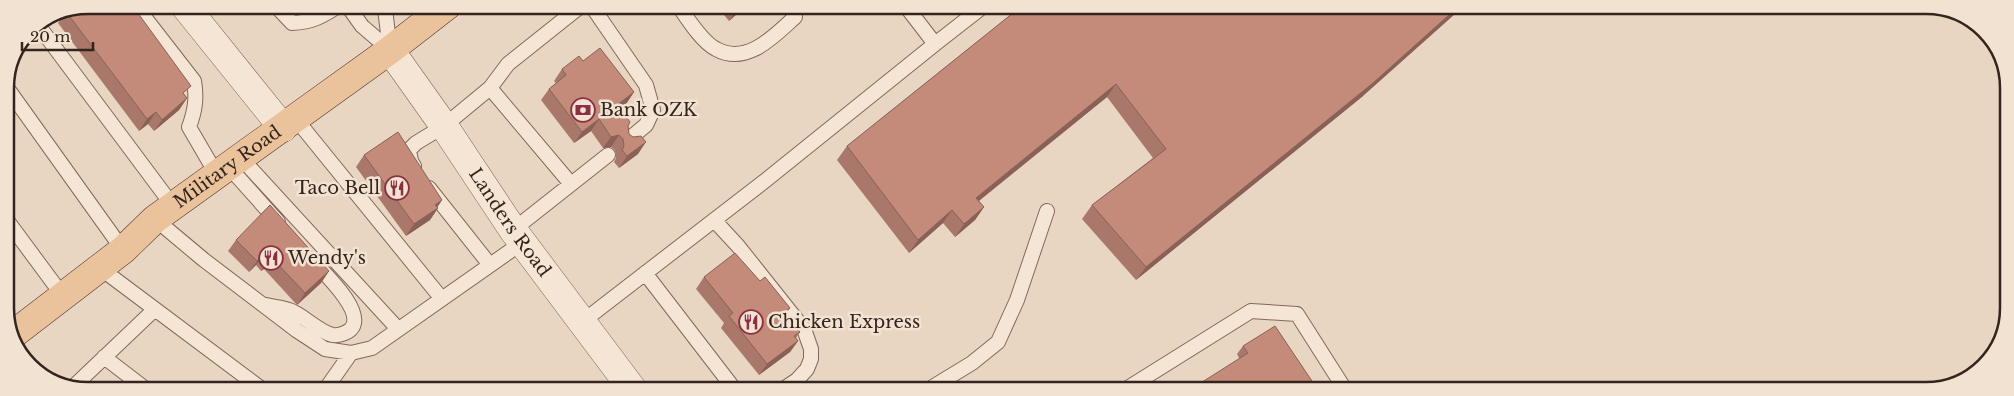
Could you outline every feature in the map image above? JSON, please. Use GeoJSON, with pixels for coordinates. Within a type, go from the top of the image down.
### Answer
{"type":"FeatureCollection","features":[{"type":"Feature","properties":{"kind":"main road","name":"Military Road"},"geometry":{"type":"LineString","coordinates":[[17,331],[123,250],[164,212],[390,50],[436,14]]}},
{"type":"Feature","properties":{"kind":"street"},"geometry":{"type":"LineString","coordinates":[[192,14],[289,123]]}},
{"type":"Feature","properties":{"kind":"street","name":"Landers Road"},"geometry":{"type":"LineString","coordinates":[[390,50],[518,236],[627,382]]}},
{"type":"Feature","properties":{"kind":"lane"},"geometry":{"type":"LineString","coordinates":[[142,14],[194,81],[197,96],[195,111],[189,127],[398,329]]}},
{"type":"Feature","properties":{"kind":"lane"},"geometry":{"type":"LineString","coordinates":[[284,14],[292,23],[316,20],[326,14]]}},
{"type":"Feature","properties":{"kind":"lane"},"geometry":{"type":"LineString","coordinates":[[353,14],[362,26],[390,50]]}},
{"type":"Feature","properties":{"kind":"lane"},"geometry":{"type":"LineString","coordinates":[[386,14],[390,50]]}},
{"type":"Feature","properties":{"kind":"lane"},"geometry":{"type":"LineString","coordinates":[[490,266],[442,207],[411,162],[409,150],[416,143],[444,126],[490,88],[508,64],[571,14]]}},
{"type":"Feature","properties":{"kind":"lane"},"geometry":{"type":"LineString","coordinates":[[597,14],[646,85],[653,110],[646,125],[628,140]]}},
{"type":"Feature","properties":{"kind":"lane"},"geometry":{"type":"LineString","coordinates":[[685,14],[704,39],[715,49],[728,54],[746,54],[771,38],[795,17],[795,14]]}},
{"type":"Feature","properties":{"kind":"lane"},"geometry":{"type":"LineString","coordinates":[[911,14],[934,44]]}},
{"type":"Feature","properties":{"kind":"lane"},"geometry":{"type":"LineString","coordinates":[[582,322],[714,220],[973,14]]}},
{"type":"Feature","properties":{"kind":"lane"},"geometry":{"type":"LineString","coordinates":[[41,30],[164,212],[204,260],[262,305],[325,349],[351,353],[372,348],[490,266],[571,184],[608,155]]}},
{"type":"Feature","properties":{"kind":"lane"},"geometry":{"type":"LineString","coordinates":[[490,88],[571,184]]}},
{"type":"Feature","properties":{"kind":"lane"},"geometry":{"type":"LineString","coordinates":[[14,98],[123,250]]}},
{"type":"Feature","properties":{"kind":"lane"},"geometry":{"type":"LineString","coordinates":[[289,123],[442,299]]}},
{"type":"Feature","properties":{"kind":"lane"},"geometry":{"type":"LineString","coordinates":[[229,166],[289,234]]}},
{"type":"Feature","properties":{"kind":"lane"},"geometry":{"type":"LineString","coordinates":[[940,382],[972,363],[998,342],[1017,300],[1047,211]]}},
{"type":"Feature","properties":{"kind":"lane"},"geometry":{"type":"LineString","coordinates":[[714,220],[738,246],[804,329],[811,349],[811,359],[807,369],[795,382]]}},
{"type":"Feature","properties":{"kind":"lane"},"geometry":{"type":"LineString","coordinates":[[14,230],[63,296]]}},
{"type":"Feature","properties":{"kind":"lane"},"geometry":{"type":"LineString","coordinates":[[262,305],[289,310],[333,335],[345,333],[351,329],[355,322],[352,310],[339,289],[305,252]]}},
{"type":"Feature","properties":{"kind":"lane"},"geometry":{"type":"LineString","coordinates":[[100,268],[252,382]]}},
{"type":"Feature","properties":{"kind":"lane"},"geometry":{"type":"LineString","coordinates":[[645,273],[729,382]]}},
{"type":"Feature","properties":{"kind":"lane"},"geometry":{"type":"LineString","coordinates":[[78,382],[154,310]]}},
{"type":"Feature","properties":{"kind":"lane"},"geometry":{"type":"LineString","coordinates":[[1137,382],[1251,311],[1297,314],[1340,382]]}},
{"type":"Feature","properties":{"kind":"lane"},"geometry":{"type":"LineString","coordinates":[[331,382],[351,353]]}},
{"type":"Feature","properties":{"kind":"lane"},"geometry":{"type":"LineString","coordinates":[[104,357],[137,382]]}},
{"type":"Feature","properties":{"kind":"building"},"geometry":{"type":"Polygon","coordinates":[[[87,14],[139,14],[191,86],[183,93],[187,98],[162,120],[156,112],[147,119],[69,16],[87,14]]]}},
{"type":"Feature","properties":{"kind":"building"},"geometry":{"type":"Polygon","coordinates":[[[1012,14],[1450,14],[1373,83],[1146,267],[1092,205],[1166,149],[1116,84],[976,198],[984,207],[964,224],[952,210],[918,240],[847,146],[1012,14]]]}},
{"type":"Feature","properties":{"kind":"building","name":"Bank OZK"},"geometry":{"type":"Polygon","coordinates":[[[600,48],[634,92],[617,105],[630,122],[628,126],[629,134],[633,137],[641,136],[646,142],[627,156],[622,150],[624,146],[623,139],[619,135],[611,137],[599,119],[582,132],[549,89],[566,75],[562,69],[579,56],[583,61],[600,48]]]}},
{"type":"Feature","properties":{"kind":"building","name":"Taco Bell"},"geometry":{"type":"Polygon","coordinates":[[[398,132],[442,200],[435,205],[438,208],[414,224],[364,155],[398,132]]]}},
{"type":"Feature","properties":{"kind":"building","name":"Wendy's"},"geometry":{"type":"Polygon","coordinates":[[[270,205],[329,271],[305,293],[272,258],[269,260],[264,254],[257,261],[236,240],[270,205]]]}},
{"type":"Feature","properties":{"kind":"building","name":"Chicken Express"},"geometry":{"type":"Polygon","coordinates":[[[735,253],[760,281],[765,277],[790,308],[785,312],[800,332],[794,336],[798,341],[767,364],[729,316],[733,313],[704,277],[735,253]]]}},
{"type":"Feature","properties":{"kind":"building"},"geometry":{"type":"Polygon","coordinates":[[[1275,326],[1313,382],[1202,382],[1248,353],[1243,346],[1275,326]]]}},
{"type":"Feature","properties":{"kind":"place","name":"Bank OZK"},"geometry":{"type":"Point","coordinates":[583,110]}},
{"type":"Feature","properties":{"kind":"place","name":"Taco Bell"},"geometry":{"type":"Point","coordinates":[397,188]}},
{"type":"Feature","properties":{"kind":"place","name":"Wendy's"},"geometry":{"type":"Point","coordinates":[271,258]}},
{"type":"Feature","properties":{"kind":"place","name":"Chicken Express"},"geometry":{"type":"Point","coordinates":[751,322]}}]}
